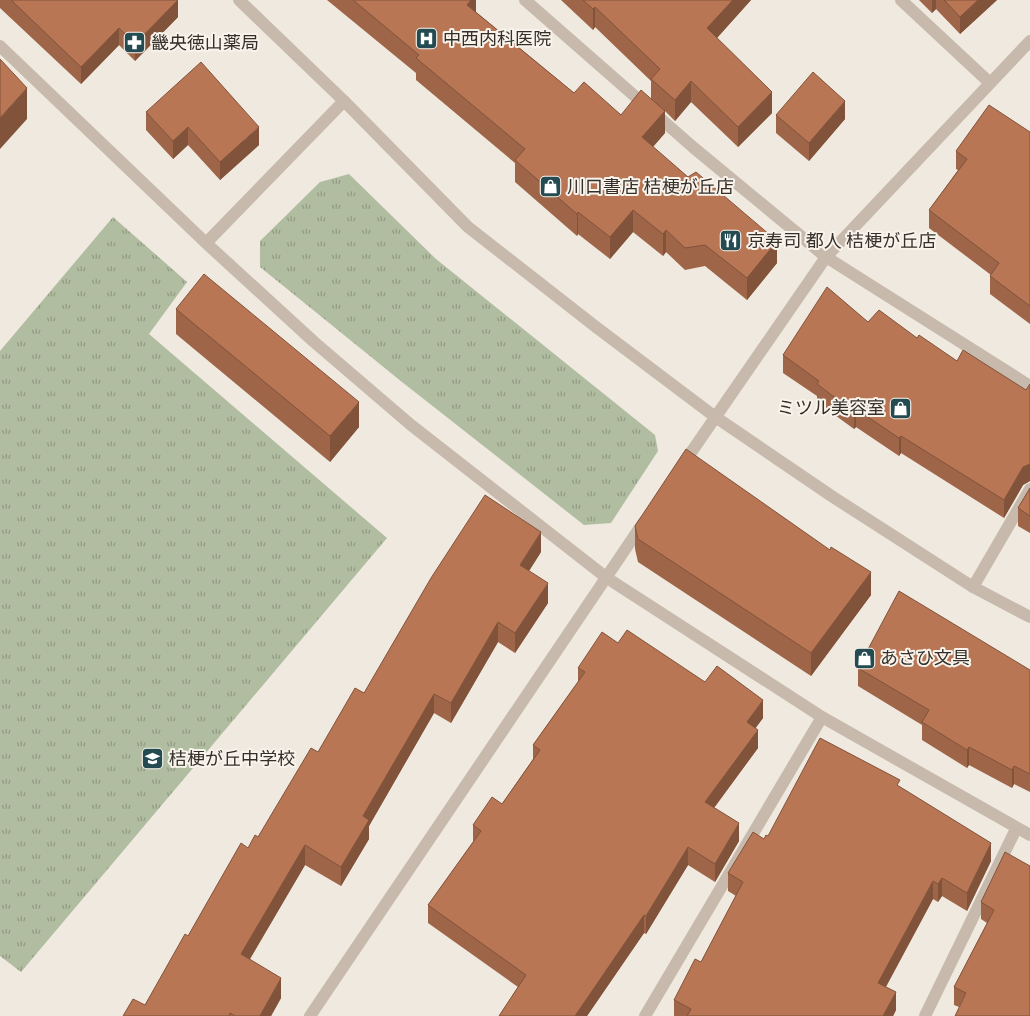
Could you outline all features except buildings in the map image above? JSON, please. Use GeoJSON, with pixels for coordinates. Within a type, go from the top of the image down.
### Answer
{"type":"FeatureCollection","features":[{"type":"Feature","properties":{"kind":"street"},"geometry":{"type":"LineString","coordinates":[[239,0],[344,101],[468,227],[714,416],[973,587],[1030,616]]}},
{"type":"Feature","properties":{"kind":"street"},"geometry":{"type":"LineString","coordinates":[[525,0],[694,148],[826,257],[1030,386]]}},
{"type":"Feature","properties":{"kind":"street"},"geometry":{"type":"LineString","coordinates":[[901,0],[990,83]]}},
{"type":"Feature","properties":{"kind":"street"},"geometry":{"type":"LineString","coordinates":[[671,481],[714,416],[826,257],[1029,42]]}},
{"type":"Feature","properties":{"kind":"street"},"geometry":{"type":"LineString","coordinates":[[0,46],[206,244],[313,340],[411,425],[607,578],[822,717],[1016,829],[1030,835]]}},
{"type":"Feature","properties":{"kind":"street"},"geometry":{"type":"LineString","coordinates":[[206,244],[344,101]]}},
{"type":"Feature","properties":{"kind":"street"},"geometry":{"type":"LineString","coordinates":[[973,587],[1030,489]]}},
{"type":"Feature","properties":{"kind":"street"},"geometry":{"type":"LineString","coordinates":[[310,1016],[650,513]]}},
{"type":"Feature","properties":{"kind":"street"},"geometry":{"type":"LineString","coordinates":[[646,1016],[822,717]]}},
{"type":"Feature","properties":{"kind":"street"},"geometry":{"type":"LineString","coordinates":[[925,1016],[1016,829]]}},
{"type":"Feature","properties":{"kind":"green space"},"geometry":{"type":"Polygon","coordinates":[[[349,174],[436,259],[655,435],[658,451],[611,523],[584,525],[402,382],[260,267],[260,241],[320,182],[349,174]]]}},
{"type":"Feature","properties":{"kind":"green space"},"geometry":{"type":"Polygon","coordinates":[[[113,217],[187,282],[149,334],[387,538],[21,972],[0,956],[0,351],[113,217]]]}},
{"type":"Feature","properties":{"kind":"place","name":"中西内科医院"},"geometry":{"type":"Point","coordinates":[427,39]}},
{"type":"Feature","properties":{"kind":"place","name":"畿央徳山薬局"},"geometry":{"type":"Point","coordinates":[135,43]}},
{"type":"Feature","properties":{"kind":"place","name":"川口書店 桔梗が丘店"},"geometry":{"type":"Point","coordinates":[551,187]}},
{"type":"Feature","properties":{"kind":"place","name":"京寿司 都人 桔梗が丘店"},"geometry":{"type":"Point","coordinates":[731,241]}},
{"type":"Feature","properties":{"kind":"place","name":"ミツル美容室"},"geometry":{"type":"Point","coordinates":[901,408]}},
{"type":"Feature","properties":{"kind":"place","name":"あさひ文具"},"geometry":{"type":"Point","coordinates":[864,658]}},
{"type":"Feature","properties":{"kind":"place","name":"桔梗が丘中学校"},"geometry":{"type":"Point","coordinates":[153,759]}}]}
